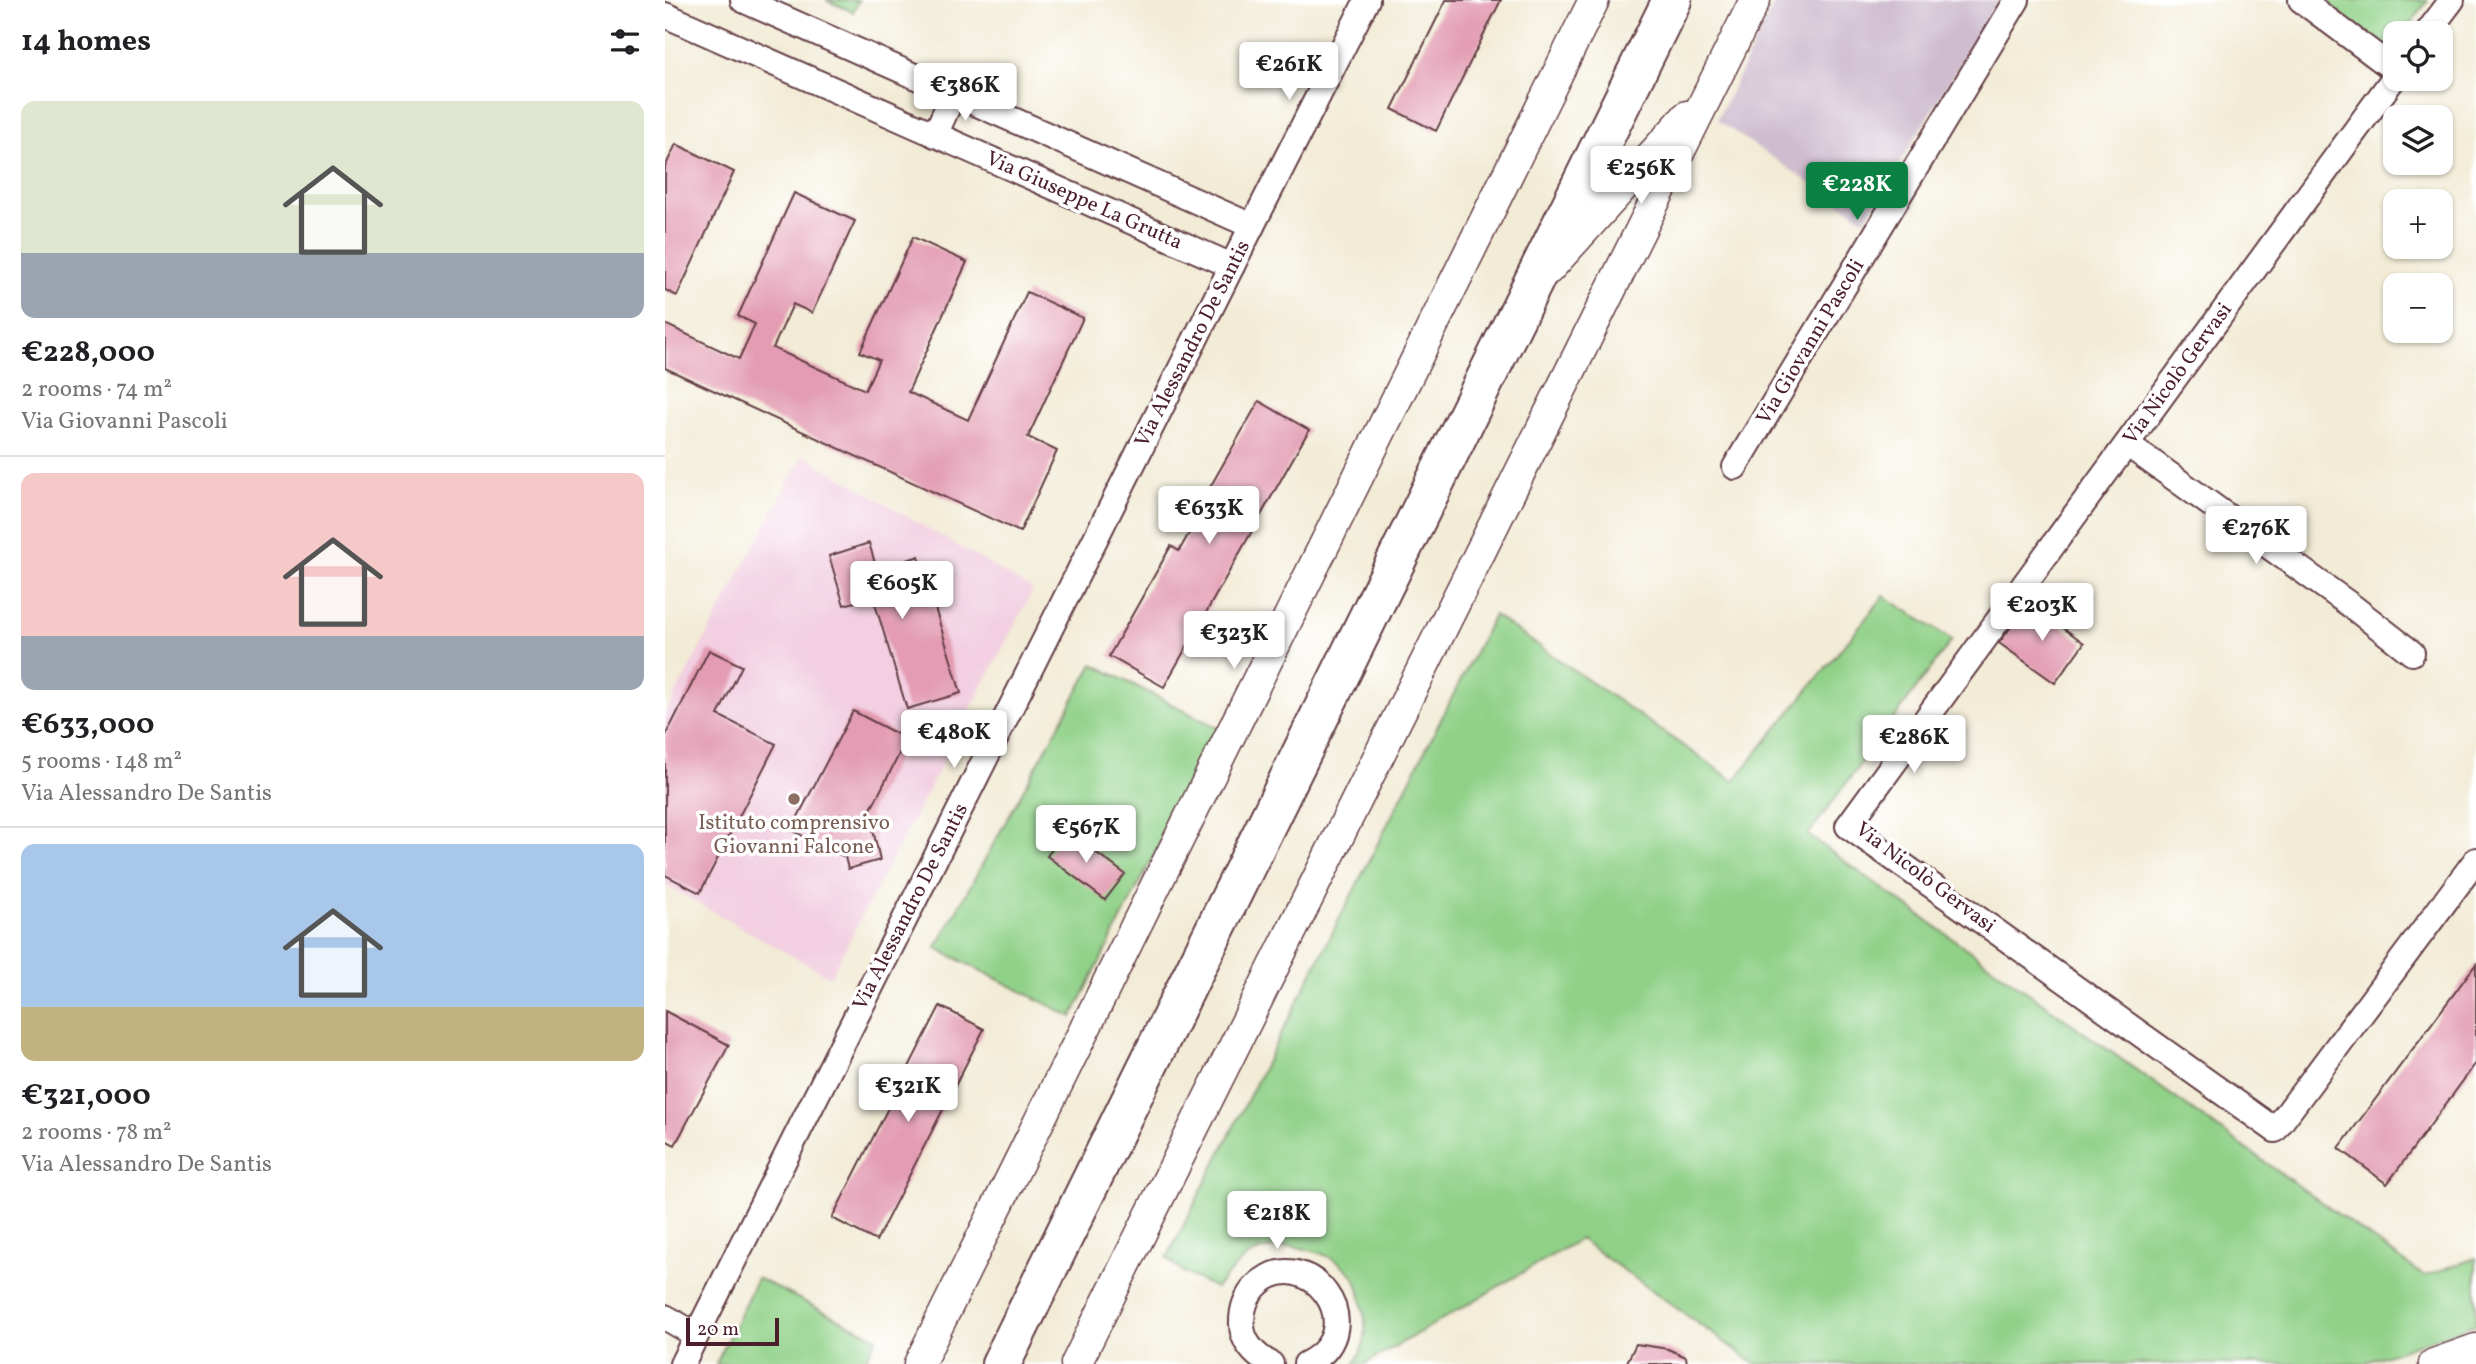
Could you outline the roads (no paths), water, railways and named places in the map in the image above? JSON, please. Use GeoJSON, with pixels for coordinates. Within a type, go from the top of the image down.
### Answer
{"type":"FeatureCollection","features":[{"type":"Feature","properties":{"kind":"main road"},"geometry":{"type":"LineString","coordinates":[[1001,1364],[1672,0]]}},
{"type":"Feature","properties":{"kind":"street"},"geometry":{"type":"LineString","coordinates":[[743,0],[1252,226]]}},
{"type":"Feature","properties":{"kind":"street","name":"Via Alessandro De Santis"},"geometry":{"type":"LineString","coordinates":[[682,1364],[1367,0]]}},
{"type":"Feature","properties":{"kind":"street"},"geometry":{"type":"LineString","coordinates":[[919,1364],[1594,0]]}},
{"type":"Feature","properties":{"kind":"street"},"geometry":{"type":"LineString","coordinates":[[1076,1364],[1755,0]]}},
{"type":"Feature","properties":{"kind":"street","name":"Via Giovanni Pascoli"},"geometry":{"type":"LineString","coordinates":[[1735,467],[2017,0]]}},
{"type":"Feature","properties":{"kind":"street"},"geometry":{"type":"LineString","coordinates":[[2301,0],[2383,63]]}},
{"type":"Feature","properties":{"kind":"street"},"geometry":{"type":"LineString","coordinates":[[2436,21],[2452,0]]}},
{"type":"Feature","properties":{"kind":"street","name":"Via Giuseppe La Grutta"},"geometry":{"type":"LineString","coordinates":[[665,15],[1232,266]]}},
{"type":"Feature","properties":{"kind":"street"},"geometry":{"type":"LineString","coordinates":[[1530,290],[1713,88]]}},
{"type":"Feature","properties":{"kind":"street","name":"Via Nicolò Gervasi"},"geometry":{"type":"LineString","coordinates":[[2383,91],[1848,826],[2275,1130],[2476,860]]}},
{"type":"Feature","properties":{"kind":"street"},"geometry":{"type":"LineString","coordinates":[[935,135],[954,93]]}},
{"type":"Feature","properties":{"kind":"street"},"geometry":{"type":"LineString","coordinates":[[2127,444],[2353,607],[2411,653]]}},
{"type":"Feature","properties":{"kind":"street"},"geometry":{"type":"LineString","coordinates":[[1271,1364],[1255,1355],[1246,1341],[1241,1325],[1243,1309],[1249,1294],[1261,1282],[1276,1274],[1292,1273],[1308,1277],[1322,1286],[1331,1299],[1336,1315],[1335,1332],[1328,1347],[1314,1362]]}},
{"type":"Feature","properties":{"kind":"street"},"geometry":{"type":"LineString","coordinates":[[665,1317],[696,1335]]}},
{"type":"Feature","properties":{"kind":"street"},"geometry":{"type":"LineString","coordinates":[[2434,1364],[2476,1349]]}},
{"type":"Feature","properties":{"kind":"place","name":"Istituto comprensivo Giovanni Falcone"},"geometry":{"type":"Point","coordinates":[794,799]}}]}
